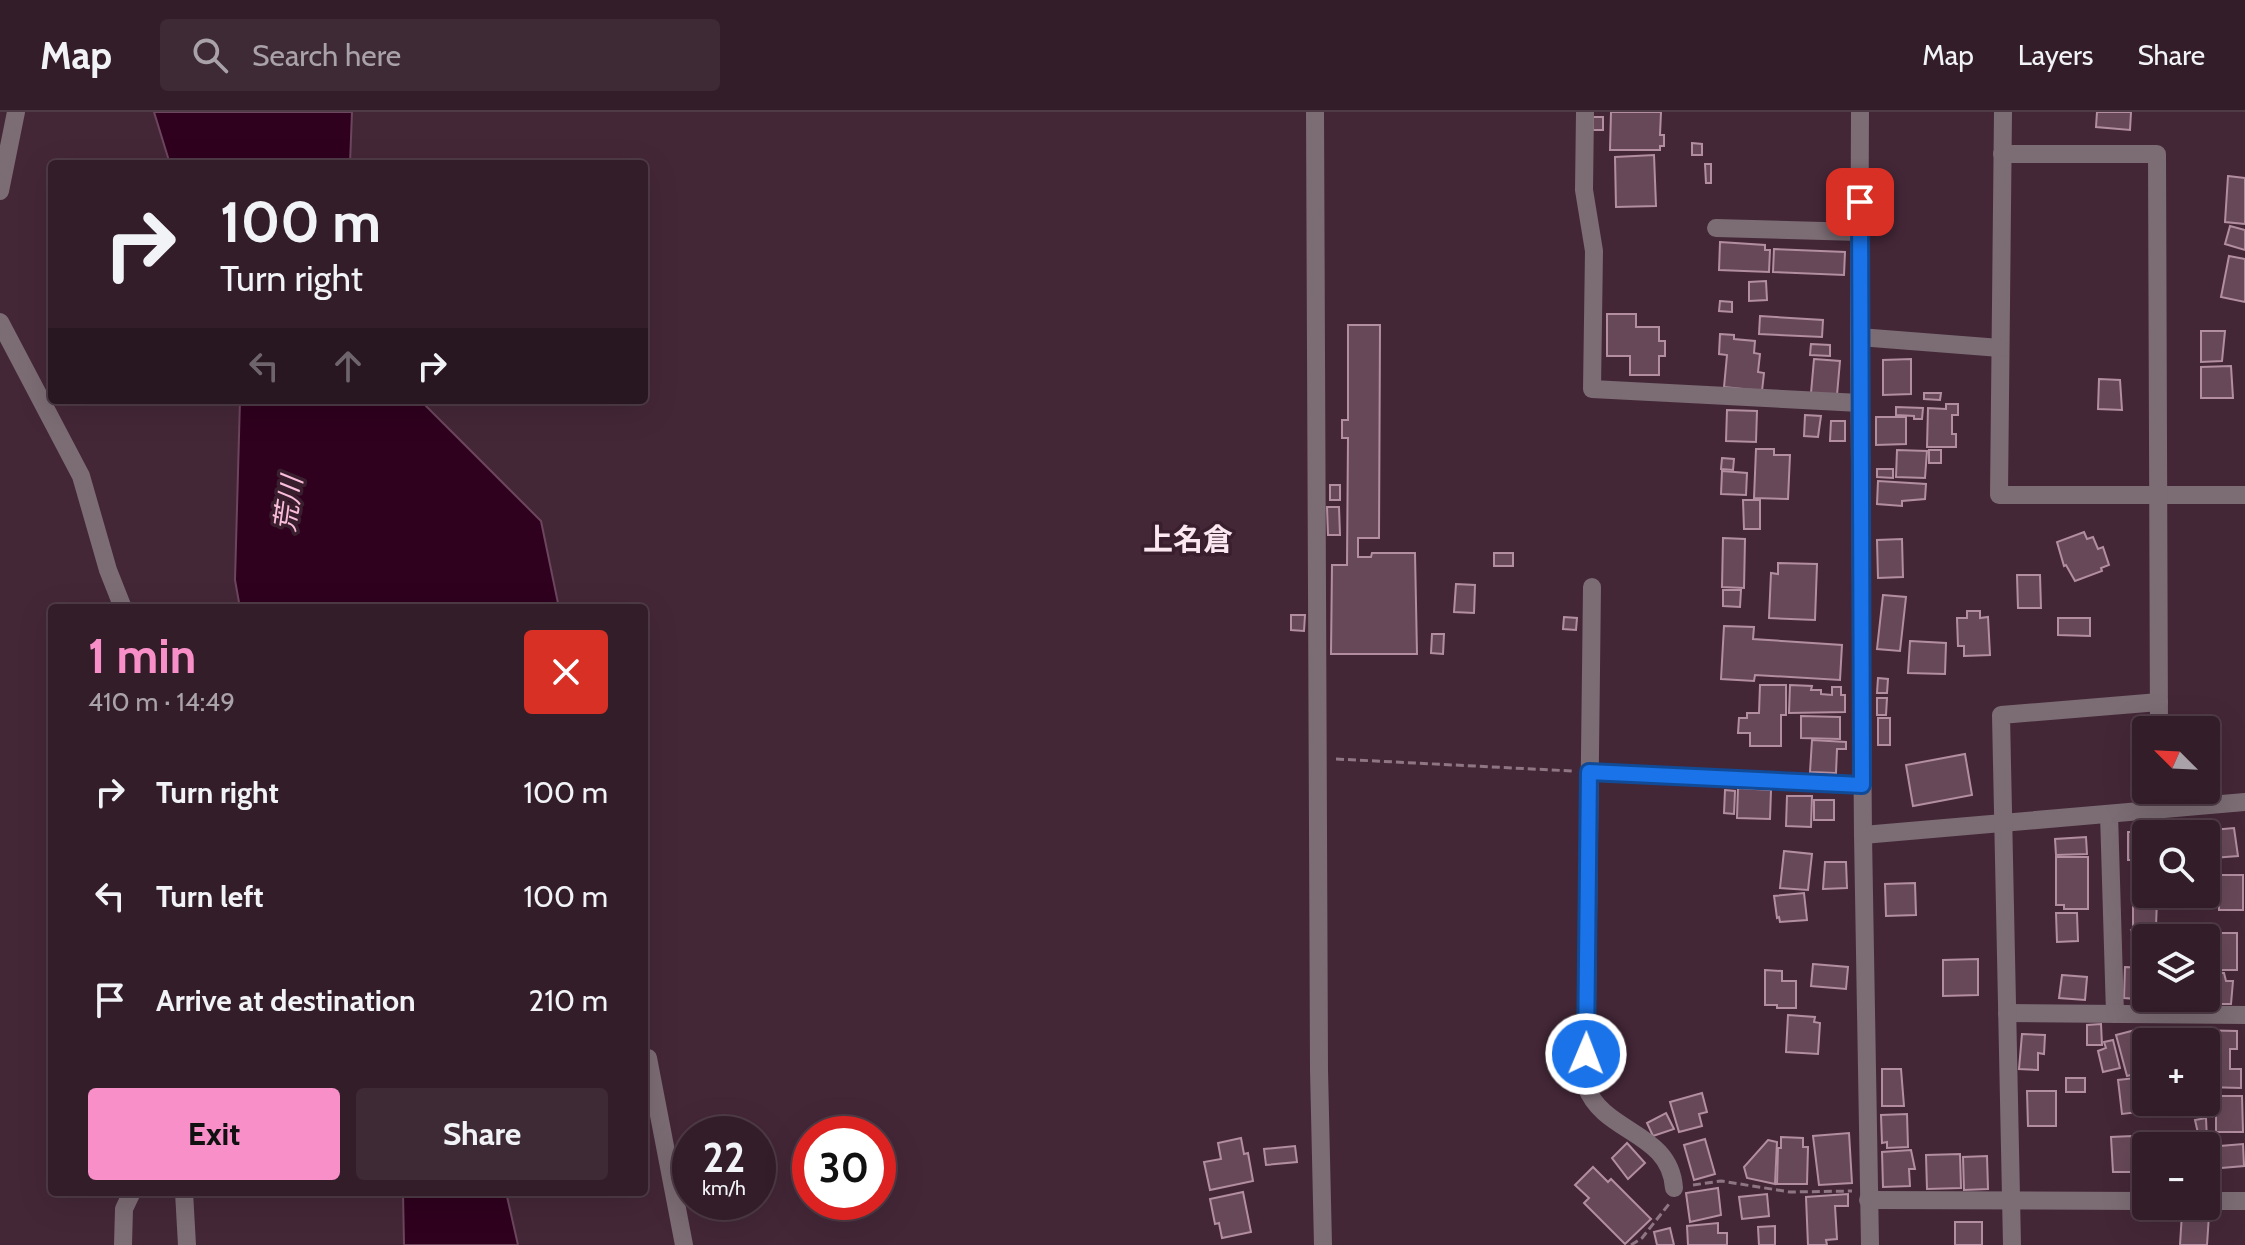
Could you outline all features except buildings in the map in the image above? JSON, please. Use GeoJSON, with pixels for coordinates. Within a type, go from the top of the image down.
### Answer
{"type":"FeatureCollection","features":[{"type":"Feature","properties":{"kind":"street"},"geometry":{"type":"LineString","coordinates":[[0,191],[16,112]]}},
{"type":"Feature","properties":{"kind":"street"},"geometry":{"type":"LineString","coordinates":[[1315,112],[1316,758],[1323,1245]]}},
{"type":"Feature","properties":{"kind":"street"},"geometry":{"type":"LineString","coordinates":[[1585,112],[1584,190],[1594,251],[1592,389],[1860,403]]}},
{"type":"Feature","properties":{"kind":"street"},"geometry":{"type":"LineString","coordinates":[[1860,112],[1862,785],[1870,1245]]}},
{"type":"Feature","properties":{"kind":"street"},"geometry":{"type":"LineString","coordinates":[[2003,112],[1999,495],[2245,495]]}},
{"type":"Feature","properties":{"kind":"street"},"geometry":{"type":"LineString","coordinates":[[2002,154],[2157,154],[2159,716]]}},
{"type":"Feature","properties":{"kind":"street"},"geometry":{"type":"LineString","coordinates":[[1716,228],[1860,232]]}},
{"type":"Feature","properties":{"kind":"street"},"geometry":{"type":"LineString","coordinates":[[0,322],[81,476],[108,570],[121,604]]}},
{"type":"Feature","properties":{"kind":"street"},"geometry":{"type":"LineString","coordinates":[[1859,337],[2000,348]]}},
{"type":"Feature","properties":{"kind":"street"},"geometry":{"type":"LineString","coordinates":[[1592,587],[1586,1086],[1600,1111],[1656,1147],[1674,1188]]}},
{"type":"Feature","properties":{"kind":"street"},"geometry":{"type":"LineString","coordinates":[[2012,1245],[2001,715],[2159,702]]}},
{"type":"Feature","properties":{"kind":"street"},"geometry":{"type":"LineString","coordinates":[[1589,772],[1862,785]]}},
{"type":"Feature","properties":{"kind":"street"},"geometry":{"type":"LineString","coordinates":[[1863,835],[2245,802]]}},
{"type":"Feature","properties":{"kind":"street"},"geometry":{"type":"LineString","coordinates":[[2161,804],[2161,810]]}},
{"type":"Feature","properties":{"kind":"street"},"geometry":{"type":"LineString","coordinates":[[2109,814],[2115,1014]]}},
{"type":"Feature","properties":{"kind":"street"},"geometry":{"type":"LineString","coordinates":[[2007,1013],[2245,1015]]}},
{"type":"Feature","properties":{"kind":"street"},"geometry":{"type":"LineString","coordinates":[[648,1058],[684,1245]]}},
{"type":"Feature","properties":{"kind":"street"},"geometry":{"type":"LineString","coordinates":[[123,1245],[124,1209],[130,1196]]}},
{"type":"Feature","properties":{"kind":"street"},"geometry":{"type":"LineString","coordinates":[[184,1196],[187,1245]]}},
{"type":"Feature","properties":{"kind":"street"},"geometry":{"type":"LineString","coordinates":[[1868,1196],[2132,1201]]}},
{"type":"Feature","properties":{"kind":"street"},"geometry":{"type":"LineString","coordinates":[[2220,1201],[2245,1201]]}},
{"type":"Feature","properties":{"kind":"path"},"geometry":{"type":"LineString","coordinates":[[1316,758],[1589,772]]}},
{"type":"Feature","properties":{"kind":"path"},"geometry":{"type":"LineString","coordinates":[[1631,1245],[1642,1238],[1668,1208],[1674,1188],[1721,1181],[1790,1192],[1868,1196]]}},
{"type":"Feature","properties":{"kind":"water"},"geometry":{"type":"Polygon","coordinates":[[[154,112],[352,112],[350,160],[169,160],[154,112]]]}},
{"type":"Feature","properties":{"kind":"water","name":"荒川"},"geometry":{"type":"Polygon","coordinates":[[[240,404],[424,404],[541,521],[558,604],[239,604],[235,580],[240,404]]]}},
{"type":"Feature","properties":{"kind":"water"},"geometry":{"type":"Polygon","coordinates":[[[403,1196],[507,1196],[518,1245],[404,1245],[403,1196]]]}},
{"type":"Feature","properties":{"kind":"district","name":"上名倉"},"geometry":{"type":"Point","coordinates":[1188,540]}},
{"type":"Feature","properties":{"kind":"route"},"geometry":{"type":"LineString","coordinates":[[1586,1054],[1589,772],[1862,785],[1860,202]]}}]}
